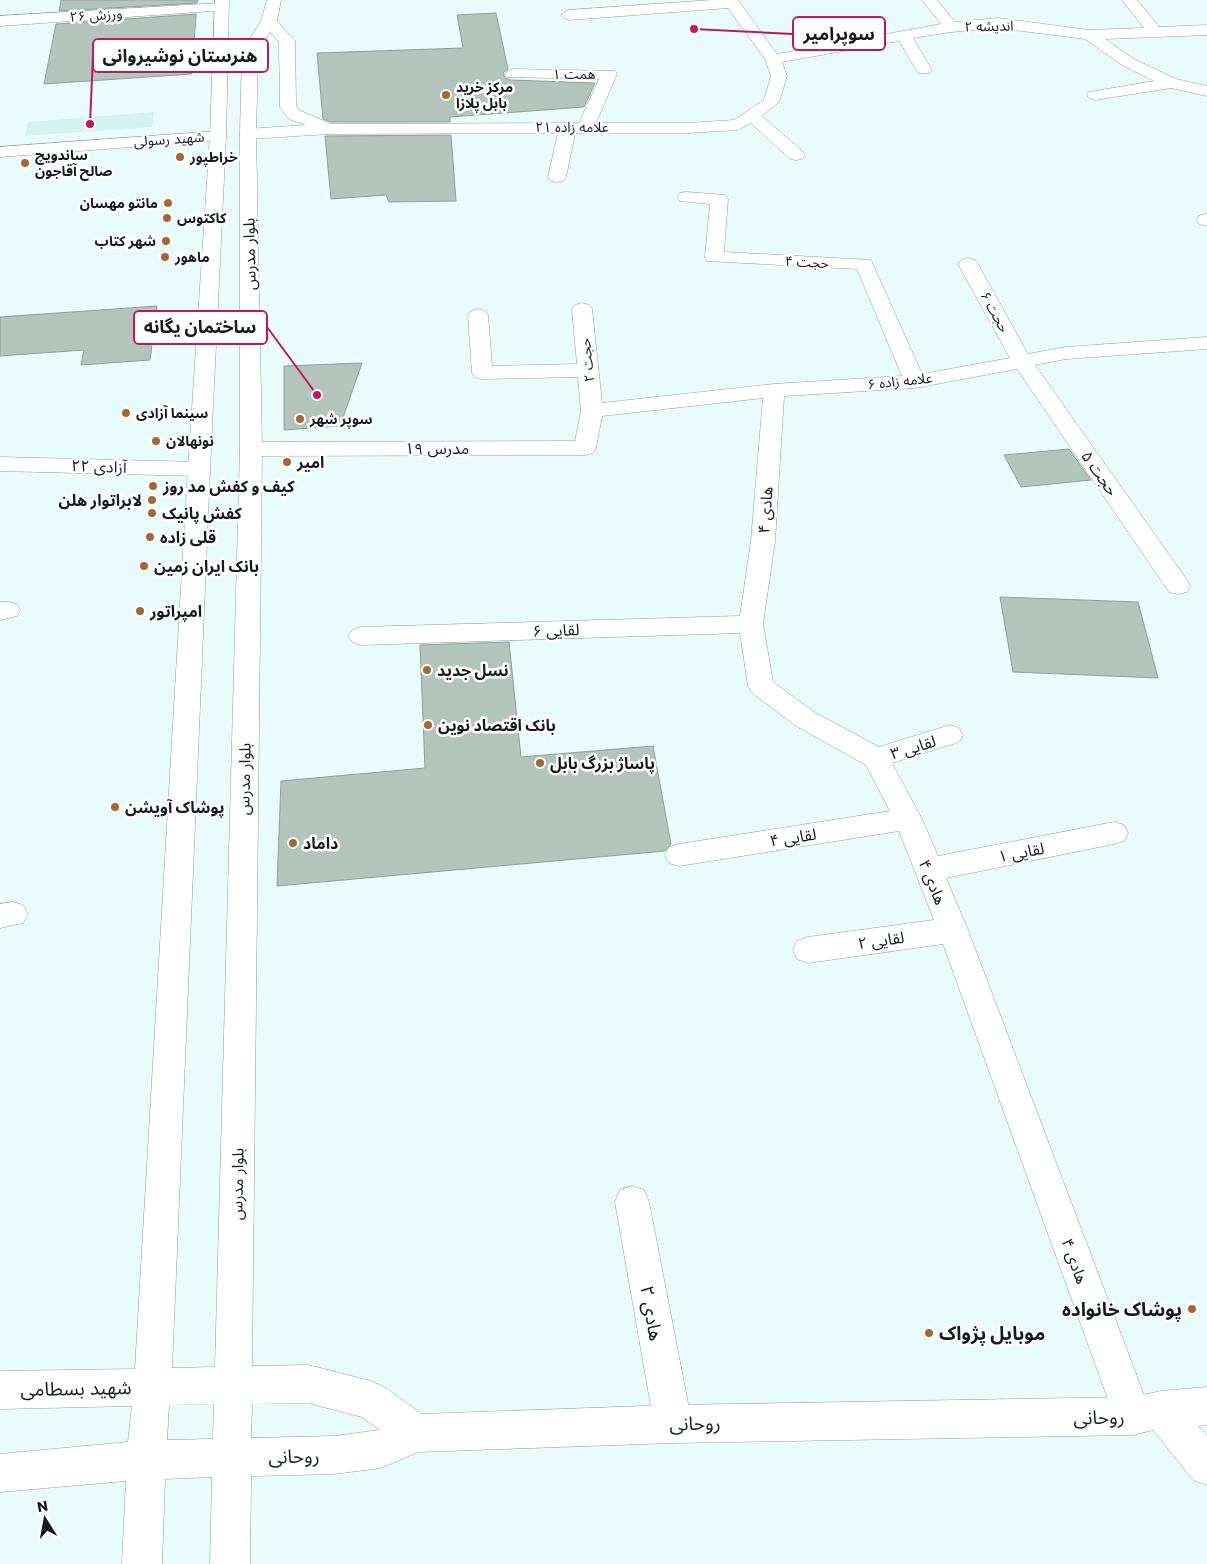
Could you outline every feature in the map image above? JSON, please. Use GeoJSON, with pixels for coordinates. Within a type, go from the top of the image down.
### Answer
{"type":"FeatureCollection","features":[{"type":"Feature","properties":{"kind":"street"},"geometry":{"type":"LineString","coordinates":[[929,0],[952,27]]}},
{"type":"Feature","properties":{"kind":"street"},"geometry":{"type":"LineString","coordinates":[[1129,0],[1155,32]]}},
{"type":"Feature","properties":{"kind":"street"},"geometry":{"type":"LineString","coordinates":[[568,16],[689,3],[731,1]]}},
{"type":"Feature","properties":{"kind":"street","name":"علامه زاده ۲۱"},"geometry":{"type":"LineString","coordinates":[[248,134],[329,129],[688,128],[738,125],[771,102],[779,76],[773,59],[731,1]]}},
{"type":"Feature","properties":{"kind":"street"},"geometry":{"type":"LineString","coordinates":[[142,1564],[146,1460],[153,1386],[199,469],[218,136],[222,4]]}},
{"type":"Feature","properties":{"kind":"street","name":"ورزش ۲۶"},"geometry":{"type":"LineString","coordinates":[[0,21],[222,4]]}},
{"type":"Feature","properties":{"kind":"street"},"geometry":{"type":"LineString","coordinates":[[272,11],[287,41],[288,107],[295,115],[329,129]]}},
{"type":"Feature","properties":{"kind":"street","name":"بلوار مدرس"},"geometry":{"type":"LineString","coordinates":[[230,1564],[251,449],[248,134],[250,52],[272,11]]}},
{"type":"Feature","properties":{"kind":"street"},"geometry":{"type":"LineString","coordinates":[[1016,12],[1026,26]]}},
{"type":"Feature","properties":{"kind":"street","name":"اندیشه ۲"},"geometry":{"type":"LineString","coordinates":[[773,59],[952,27],[998,23],[1089,35],[1207,30]]}},
{"type":"Feature","properties":{"kind":"street"},"geometry":{"type":"LineString","coordinates":[[1089,35],[1128,62],[1170,83],[1207,91]]}},
{"type":"Feature","properties":{"kind":"street"},"geometry":{"type":"LineString","coordinates":[[904,36],[924,70]]}},
{"type":"Feature","properties":{"kind":"street","name":"همت ۱"},"geometry":{"type":"LineString","coordinates":[[513,74],[608,74],[586,127]]}},
{"type":"Feature","properties":{"kind":"street"},"geometry":{"type":"LineString","coordinates":[[1095,95],[1170,83]]}},
{"type":"Feature","properties":{"kind":"street"},"geometry":{"type":"LineString","coordinates":[[752,115],[796,155]]}},
{"type":"Feature","properties":{"kind":"street"},"geometry":{"type":"LineString","coordinates":[[557,177],[568,127]]}},
{"type":"Feature","properties":{"kind":"street","name":"شهید رسولی"},"geometry":{"type":"LineString","coordinates":[[0,152],[218,136]]}},
{"type":"Feature","properties":{"kind":"street","name":"حجت ۴"},"geometry":{"type":"LineString","coordinates":[[686,197],[719,199],[714,257],[864,264],[915,382]]}},
{"type":"Feature","properties":{"kind":"street","name":"حجت ۶"},"geometry":{"type":"LineString","coordinates":[[968,264],[1022,361]]}},
{"type":"Feature","properties":{"kind":"street","name":"حجت ۲"},"geometry":{"type":"LineString","coordinates":[[582,309],[592,411]]}},
{"type":"Feature","properties":{"kind":"street"},"geometry":{"type":"LineString","coordinates":[[478,315],[482,373],[588,370]]}},
{"type":"Feature","properties":{"kind":"street","name":"علامه زاده ۶"},"geometry":{"type":"LineString","coordinates":[[592,411],[774,390],[915,382],[1066,353],[1207,343]]}},
{"type":"Feature","properties":{"kind":"street","name":"حجت ۵"},"geometry":{"type":"LineString","coordinates":[[1022,361],[1178,586]]}},
{"type":"Feature","properties":{"kind":"street","name":"هادی ۴"},"geometry":{"type":"LineString","coordinates":[[774,390],[763,541],[751,624],[761,686],[806,719],[876,758],[908,819],[1147,1413],[1207,1466]]}},
{"type":"Feature","properties":{"kind":"street","name":"مدرس ۱۹"},"geometry":{"type":"LineString","coordinates":[[251,449],[585,448],[592,411]]}},
{"type":"Feature","properties":{"kind":"street","name":"آزادی ٢٢"},"geometry":{"type":"LineString","coordinates":[[0,464],[199,469]]}},
{"type":"Feature","properties":{"kind":"street","name":"لقایی ۶"},"geometry":{"type":"LineString","coordinates":[[361,636],[751,624]]}},
{"type":"Feature","properties":{"kind":"street","name":"لقایی ۳"},"geometry":{"type":"LineString","coordinates":[[876,758],[950,735]]}},
{"type":"Feature","properties":{"kind":"street","name":"لقایی ۴"},"geometry":{"type":"LineString","coordinates":[[679,855],[908,819]]}},
{"type":"Feature","properties":{"kind":"street","name":"لقایی ۱"},"geometry":{"type":"LineString","coordinates":[[928,870],[1114,833]]}},
{"type":"Feature","properties":{"kind":"street","name":"لقایی ۲"},"geometry":{"type":"LineString","coordinates":[[808,950],[953,930]]}},
{"type":"Feature","properties":{"kind":"street","name":"هادی ۲"},"geometry":{"type":"LineString","coordinates":[[632,1202],[673,1424]]}},
{"type":"Feature","properties":{"kind":"street","name":"شهید بسطامی"},"geometry":{"type":"LineString","coordinates":[[0,1390],[308,1384],[371,1400],[418,1433]]}},
{"type":"Feature","properties":{"kind":"street","name":"روحانی"},"geometry":{"type":"LineString","coordinates":[[146,1460],[311,1456],[381,1449],[418,1433],[673,1424],[1147,1413],[1207,1406]]}},
{"type":"Feature","properties":{"kind":"street"},"geometry":{"type":"LineString","coordinates":[[0,1473],[146,1460]]}},
{"type":"Feature","properties":{"kind":"shaded area"},"geometry":{"type":"Polygon","coordinates":[[[154,112],[152,127],[25,136],[28,122],[154,112]]]}},
{"type":"Feature","properties":{"kind":"building"},"geometry":{"type":"Polygon","coordinates":[[[61,0],[198,0],[197,3],[59,11],[61,0]]]}},
{"type":"Feature","properties":{"kind":"building","name":"مرکز خرید بابل پلازا"},"geometry":{"type":"Polygon","coordinates":[[[496,13],[508,69],[503,73],[505,78],[510,80],[595,83],[584,107],[450,117],[450,122],[331,122],[323,119],[317,53],[463,48],[457,15],[496,13]]]}},
{"type":"Feature","properties":{"kind":"building"},"geometry":{"type":"Polygon","coordinates":[[[196,14],[192,74],[44,84],[56,24],[196,14]]]}},
{"type":"Feature","properties":{"kind":"building"},"geometry":{"type":"Polygon","coordinates":[[[451,135],[456,201],[389,202],[386,195],[331,199],[325,136],[451,135]]]}},
{"type":"Feature","properties":{"kind":"building"},"geometry":{"type":"Polygon","coordinates":[[[157,306],[150,360],[81,365],[84,350],[0,356],[0,317],[157,306]]]}},
{"type":"Feature","properties":{"kind":"building"},"geometry":{"type":"Polygon","coordinates":[[[362,363],[340,426],[284,430],[284,366],[362,363]]]}},
{"type":"Feature","properties":{"kind":"building"},"geometry":{"type":"Polygon","coordinates":[[[1069,449],[1091,480],[1021,487],[1004,455],[1069,449]]]}},
{"type":"Feature","properties":{"kind":"building"},"geometry":{"type":"Polygon","coordinates":[[[1000,597],[1138,602],[1158,678],[1013,672],[1000,597]]]}},
{"type":"Feature","properties":{"kind":"building","name":"پاساژ بزرگ بابل"},"geometry":{"type":"Polygon","coordinates":[[[509,642],[521,757],[653,746],[671,844],[665,851],[277,886],[281,781],[425,768],[420,645],[509,642]]]}},
{"type":"Feature","properties":{"kind":"place","name":"سوپرامیر"},"geometry":{"type":"Point","coordinates":[694,29]}},
{"type":"Feature","properties":{"kind":"place","name":"مرکز خرید بابل پلازا"},"geometry":{"type":"Point","coordinates":[446,95]}},
{"type":"Feature","properties":{"kind":"place","name":"هنرستان نوشیروانی"},"geometry":{"type":"Point","coordinates":[90,124]}},
{"type":"Feature","properties":{"kind":"place","name":"خراطپور"},"geometry":{"type":"Point","coordinates":[180,157]}},
{"type":"Feature","properties":{"kind":"place","name":"ساندویچ صالح آقاجون"},"geometry":{"type":"Point","coordinates":[25,163]}},
{"type":"Feature","properties":{"kind":"place","name":"مانتو مهسان"},"geometry":{"type":"Point","coordinates":[168,203]}},
{"type":"Feature","properties":{"kind":"place","name":"کاکتوس"},"geometry":{"type":"Point","coordinates":[167,218]}},
{"type":"Feature","properties":{"kind":"place","name":"شهر کتاب"},"geometry":{"type":"Point","coordinates":[166,241]}},
{"type":"Feature","properties":{"kind":"place","name":"ماهور"},"geometry":{"type":"Point","coordinates":[165,257]}},
{"type":"Feature","properties":{"kind":"place","name":"ساختمان یگانه"},"geometry":{"type":"Point","coordinates":[317,395]}},
{"type":"Feature","properties":{"kind":"place","name":"سینما آزادی"},"geometry":{"type":"Point","coordinates":[126,413]}},
{"type":"Feature","properties":{"kind":"place","name":"سوپر شهر"},"geometry":{"type":"Point","coordinates":[300,419]}},
{"type":"Feature","properties":{"kind":"place","name":"نونهالان"},"geometry":{"type":"Point","coordinates":[156,441]}},
{"type":"Feature","properties":{"kind":"place","name":"امیر"},"geometry":{"type":"Point","coordinates":[287,462]}},
{"type":"Feature","properties":{"kind":"place","name":"کیف و کفش مد روز"},"geometry":{"type":"Point","coordinates":[153,486]}},
{"type":"Feature","properties":{"kind":"place","name":"لابراتوار هلن"},"geometry":{"type":"Point","coordinates":[152,500]}},
{"type":"Feature","properties":{"kind":"place","name":"کفش پانیک"},"geometry":{"type":"Point","coordinates":[152,513]}},
{"type":"Feature","properties":{"kind":"place","name":"قلی زاده"},"geometry":{"type":"Point","coordinates":[150,537]}},
{"type":"Feature","properties":{"kind":"place","name":"بانک ایران زمین"},"geometry":{"type":"Point","coordinates":[144,566]}},
{"type":"Feature","properties":{"kind":"place","name":"امپراتور"},"geometry":{"type":"Point","coordinates":[140,611]}},
{"type":"Feature","properties":{"kind":"place","name":"نسل جدید"},"geometry":{"type":"Point","coordinates":[427,670]}},
{"type":"Feature","properties":{"kind":"place","name":"بانک اقتصاد نوین"},"geometry":{"type":"Point","coordinates":[428,725]}},
{"type":"Feature","properties":{"kind":"place","name":"پاساژ بزرگ بابل"},"geometry":{"type":"Point","coordinates":[540,763]}},
{"type":"Feature","properties":{"kind":"place","name":"پوشاک آویشن"},"geometry":{"type":"Point","coordinates":[115,807]}},
{"type":"Feature","properties":{"kind":"place","name":"داماد"},"geometry":{"type":"Point","coordinates":[293,843]}},
{"type":"Feature","properties":{"kind":"place","name":"پوشاک خانواده"},"geometry":{"type":"Point","coordinates":[1192,1309]}},
{"type":"Feature","properties":{"kind":"place","name":"موبایل پژواک"},"geometry":{"type":"Point","coordinates":[929,1333]}}]}
